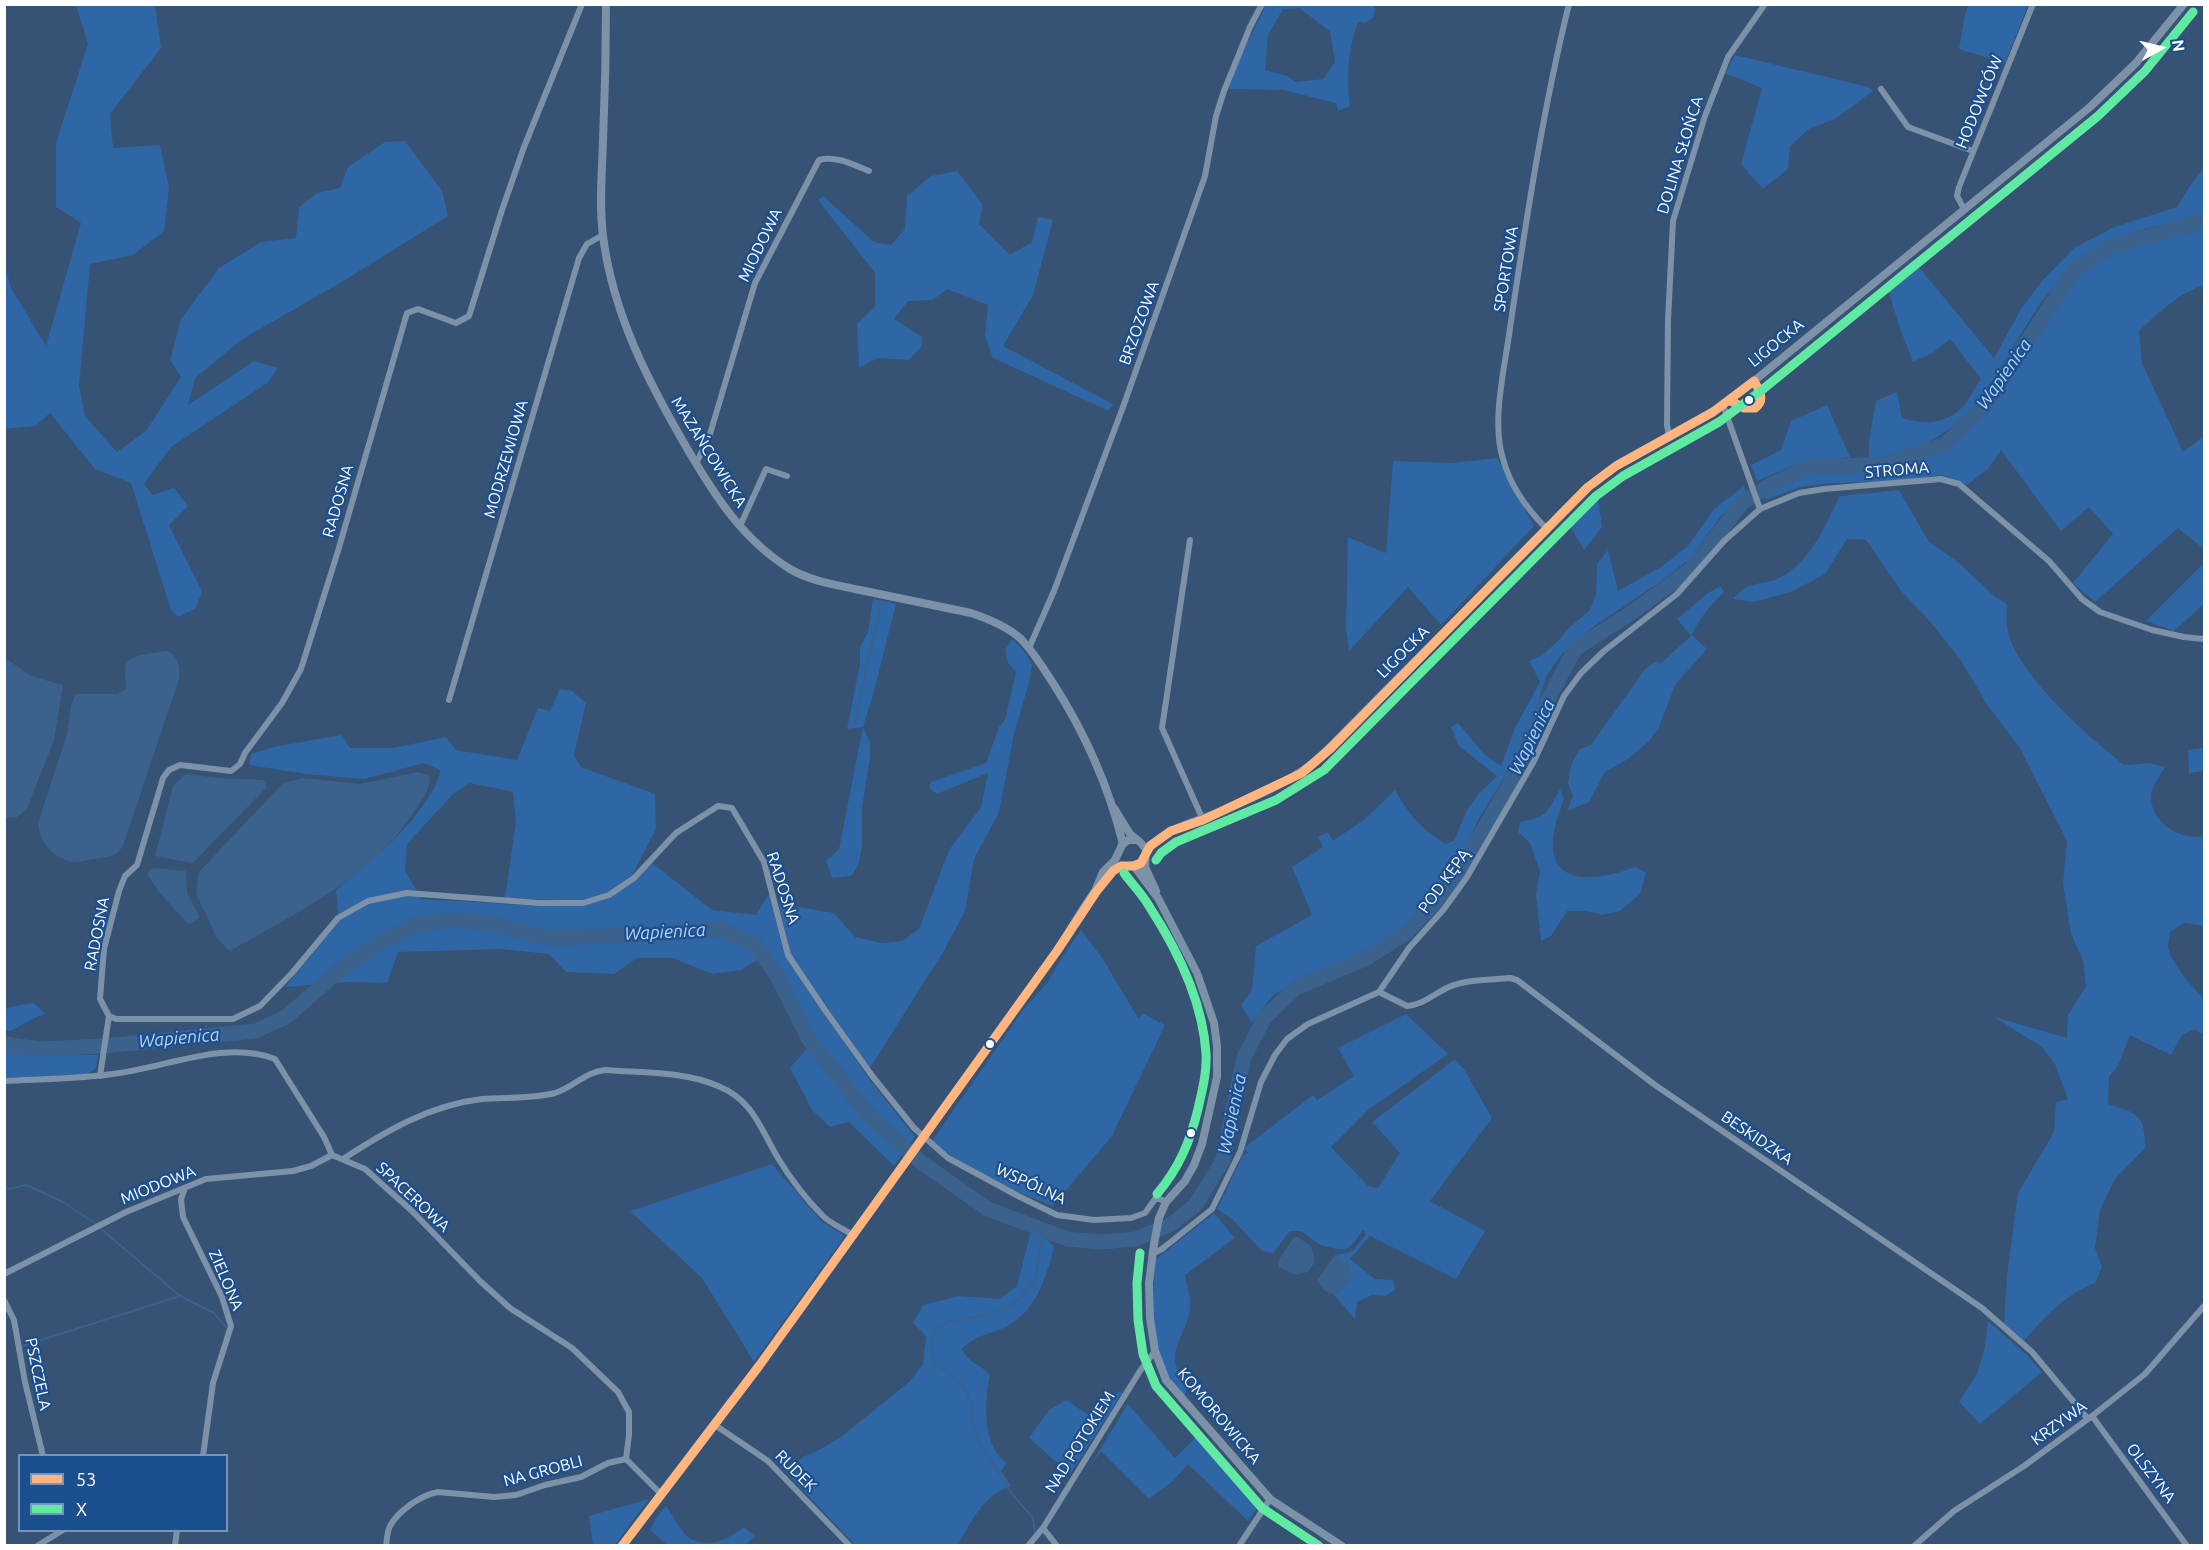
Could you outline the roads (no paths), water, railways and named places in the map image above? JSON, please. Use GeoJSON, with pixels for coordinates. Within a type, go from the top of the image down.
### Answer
{"type":"FeatureCollection","features":[{"type":"Feature","properties":{"kind":"street","name":"RADOSNA"},"geometry":{"type":"LineString","coordinates":[[582,4],[524,147],[470,316],[456,323],[417,309],[407,313],[301,669],[282,703],[245,753],[240,764],[231,771],[180,765],[169,770],[163,778],[137,865],[125,876],[119,891],[104,949],[100,999],[109,1016],[116,1019],[233,1019],[260,1006],[292,973],[338,918],[368,901],[407,893],[539,903],[583,903],[609,895],[634,878],[676,833],[718,806],[732,808],[764,862],[788,955],[873,1077],[921,1140]]}},
{"type":"Feature","properties":{"kind":"street","name":"MAZAŃCOWICKA"},"geometry":{"type":"LineString","coordinates":[[606,4],[601,196],[603,235],[612,283],[622,318],[636,353],[668,416],[711,489],[758,546],[792,570],[842,586],[989,619],[1005,627],[1029,648],[1078,726],[1112,805],[1121,848]]}},
{"type":"Feature","properties":{"kind":"street","name":"BRZOZOWA"},"geometry":{"type":"LineString","coordinates":[[1029,648],[1054,591],[1123,407],[1205,176],[1216,116],[1224,92],[1250,27],[1262,4]]}},
{"type":"Feature","properties":{"kind":"street","name":"SPORTOWA"},"geometry":{"type":"LineString","coordinates":[[1546,528],[1534,516],[1514,486],[1502,458],[1498,414],[1518,271],[1558,48],[1569,4]]}},
{"type":"Feature","properties":{"kind":"street","name":"DOLINA SŁOŃCA"},"geometry":{"type":"LineString","coordinates":[[1669,436],[1667,424],[1668,320],[1673,221],[1705,116],[1728,57],[1765,4]]}},
{"type":"Feature","properties":{"kind":"street","name":"HODOWCÓW"},"geometry":{"type":"LineString","coordinates":[[1964,209],[1957,196],[1959,187],[2033,4]]}},
{"type":"Feature","properties":{"kind":"street","name":"LIGOCKA"},"geometry":{"type":"LineString","coordinates":[[1145,856],[1155,842],[1171,831],[1203,820],[1286,781],[1316,761],[1575,499],[1602,476],[1723,405],[2116,84],[2153,45],[2184,4]]}},
{"type":"Feature","properties":{"kind":"street"},"geometry":{"type":"LineString","coordinates":[[1881,89],[1908,127],[1973,151]]}},
{"type":"Feature","properties":{"kind":"street","name":"MIODOWA"},"geometry":{"type":"LineString","coordinates":[[696,464],[710,434],[755,283],[819,160],[827,158],[839,160],[869,171]]}},
{"type":"Feature","properties":{"kind":"street","name":"MODRZEWIOWA"},"geometry":{"type":"LineString","coordinates":[[449,700],[579,258],[587,244],[603,235]]}},
{"type":"Feature","properties":{"kind":"street"},"geometry":{"type":"LineString","coordinates":[[1723,405],[1760,509]]}},
{"type":"Feature","properties":{"kind":"street"},"geometry":{"type":"LineString","coordinates":[[740,526],[766,470],[787,476]]}},
{"type":"Feature","properties":{"kind":"street","name":"STROMA"},"geometry":{"type":"LineString","coordinates":[[1760,509],[1799,493],[1824,489],[1941,479],[1959,484],[2049,561],[2082,599],[2100,612],[2152,630],[2205,639]]}},
{"type":"Feature","properties":{"kind":"street","name":"POD KĘPĄ"},"geometry":{"type":"LineString","coordinates":[[1379,992],[1408,948],[1444,909],[1467,877],[1534,761],[1564,696],[1581,673],[1604,651],[1677,594],[1724,541],[1760,509]]}},
{"type":"Feature","properties":{"kind":"street"},"geometry":{"type":"LineString","coordinates":[[1190,540],[1162,728],[1203,820]]}},
{"type":"Feature","properties":{"kind":"street"},"geometry":{"type":"LineString","coordinates":[[1112,805],[1130,834],[1139,841],[1158,898]]}},
{"type":"Feature","properties":{"kind":"street"},"geometry":{"type":"LineString","coordinates":[[1096,892],[1103,872],[1128,840],[1139,841],[1171,831]]}},
{"type":"Feature","properties":{"kind":"street"},"geometry":{"type":"LineString","coordinates":[[1121,848],[1122,861],[1131,866]]}},
{"type":"Feature","properties":{"kind":"street"},"geometry":{"type":"LineString","coordinates":[[622,1545],[715,1425],[854,1236],[1057,951],[1096,892],[1113,871],[1131,866],[1145,856]]}},
{"type":"Feature","properties":{"kind":"street","name":"KOMOROWICKA"},"geometry":{"type":"LineString","coordinates":[[1131,866],[1158,898],[1197,973],[1214,1023],[1217,1063],[1217,1077],[1208,1119],[1194,1165],[1185,1181],[1166,1202],[1153,1249],[1149,1295],[1155,1351],[1166,1380],[1270,1499],[1342,1545]]}},
{"type":"Feature","properties":{"kind":"street","name":"BESKIDZKA"},"geometry":{"type":"LineString","coordinates":[[1379,992],[1407,1006],[1421,1003],[1458,984],[1510,978],[1517,980],[1655,1084],[1982,1308],[2032,1353],[2090,1417]]}},
{"type":"Feature","properties":{"kind":"street"},"geometry":{"type":"LineString","coordinates":[[1153,1249],[1162,1249],[1212,1209],[1240,1152],[1261,1082],[1275,1055],[1287,1040],[1308,1024],[1379,992]]}},
{"type":"Feature","properties":{"kind":"street"},"geometry":{"type":"LineString","coordinates":[[100,1076],[109,1016]]}},
{"type":"Feature","properties":{"kind":"street"},"geometry":{"type":"LineString","coordinates":[[4,1081],[100,1076],[229,1052],[261,1054],[275,1059],[324,1137],[332,1155]]}},
{"type":"Feature","properties":{"kind":"street"},"geometry":{"type":"LineString","coordinates":[[343,1159],[386,1131],[430,1112],[479,1100],[553,1094],[566,1089],[591,1072],[605,1070],[686,1077],[720,1086],[744,1103],[753,1113],[777,1157],[799,1189],[824,1217],[854,1236]]}},
{"type":"Feature","properties":{"kind":"street","name":"WSPÓLNA"},"geometry":{"type":"LineString","coordinates":[[921,1140],[948,1158],[1057,1215],[1094,1220],[1131,1218],[1145,1212],[1155,1199],[1160,1198],[1166,1202]]}},
{"type":"Feature","properties":{"kind":"street","name":"MIODOWA"},"geometry":{"type":"LineString","coordinates":[[4,1274],[126,1212],[206,1179],[293,1172],[332,1155]]}},
{"type":"Feature","properties":{"kind":"street","name":"SPACEROWA"},"geometry":{"type":"LineString","coordinates":[[332,1155],[365,1169],[412,1211],[480,1281],[510,1308],[572,1348],[618,1392],[629,1412],[626,1459]]}},
{"type":"Feature","properties":{"kind":"street","name":"ZIELONA"},"geometry":{"type":"LineString","coordinates":[[186,1187],[181,1199],[183,1217],[222,1297],[231,1326],[213,1383],[203,1454]]}},
{"type":"Feature","properties":{"kind":"street","name":"PSZCZELA"},"geometry":{"type":"LineString","coordinates":[[4,1300],[14,1320],[25,1382],[43,1454]]}},
{"type":"Feature","properties":{"kind":"street","name":"KRZYWA"},"geometry":{"type":"LineString","coordinates":[[1914,1545],[1954,1511],[2024,1466],[2145,1374],[2205,1306]]}},
{"type":"Feature","properties":{"kind":"street","name":"NAD POTOKIEM"},"geometry":{"type":"LineString","coordinates":[[1028,1544],[1041,1530],[1140,1371],[1155,1351]]}},
{"type":"Feature","properties":{"kind":"street","name":"OLSZYNA"},"geometry":{"type":"LineString","coordinates":[[2090,1417],[2187,1545]]}},
{"type":"Feature","properties":{"kind":"street","name":"RUDEK"},"geometry":{"type":"LineString","coordinates":[[715,1425],[768,1461],[850,1545]]}},
{"type":"Feature","properties":{"kind":"street"},"geometry":{"type":"LineString","coordinates":[[626,1459],[661,1494]]}},
{"type":"Feature","properties":{"kind":"street","name":"NA GROBLI"},"geometry":{"type":"LineString","coordinates":[[386,1545],[388,1528],[397,1515],[429,1494],[438,1492],[494,1497],[516,1495],[545,1485],[581,1477],[608,1464],[626,1459]]}},
{"type":"Feature","properties":{"kind":"street"},"geometry":{"type":"LineString","coordinates":[[1239,1545],[1270,1499]]}},
{"type":"Feature","properties":{"kind":"street"},"geometry":{"type":"LineString","coordinates":[[1041,1530],[1057,1545]]}},
{"type":"Feature","properties":{"kind":"street"},"geometry":{"type":"LineString","coordinates":[[37,1545],[60,1532]]}},
{"type":"Feature","properties":{"kind":"waterway","name":"Wapienica"},"geometry":{"type":"LineString","coordinates":[[4,1044],[40,1049],[103,1046],[256,1031],[286,1017],[347,964],[381,942],[414,926],[447,920],[482,922],[551,938],[720,929],[756,946],[776,974],[808,1038],[871,1118],[922,1163],[988,1209],[1067,1239],[1102,1242],[1136,1239],[1172,1224],[1196,1204],[1223,1160],[1244,1057],[1265,1017],[1296,988],[1367,958],[1406,933],[1450,886],[1508,787],[1544,707],[1575,649],[1634,611],[1691,569],[1742,503],[1770,485],[1808,467],[1887,464],[1945,444],[1985,405],[2074,270],[2110,247],[2204,221]]}},
{"type":"Feature","properties":{"kind":"waterway"},"geometry":{"type":"LineString","coordinates":[[854,724],[880,601]]}},
{"type":"Feature","properties":{"kind":"waterway"},"geometry":{"type":"LineString","coordinates":[[4,1190],[26,1185],[63,1202],[96,1224]]}},
{"type":"Feature","properties":{"kind":"waterway"},"geometry":{"type":"LineString","coordinates":[[101,1229],[180,1296],[214,1313],[226,1327]]}},
{"type":"Feature","properties":{"kind":"waterway"},"geometry":{"type":"LineString","coordinates":[[1035,1534],[1033,1518],[1012,1494],[979,1442],[971,1422],[971,1403],[963,1384],[935,1364],[930,1344],[935,1331],[948,1322],[1005,1309],[1019,1299],[1036,1278],[1040,1245],[1049,1232]]}},
{"type":"Feature","properties":{"kind":"waterway"},"geometry":{"type":"LineString","coordinates":[[22,1346],[180,1296]]}}]}
